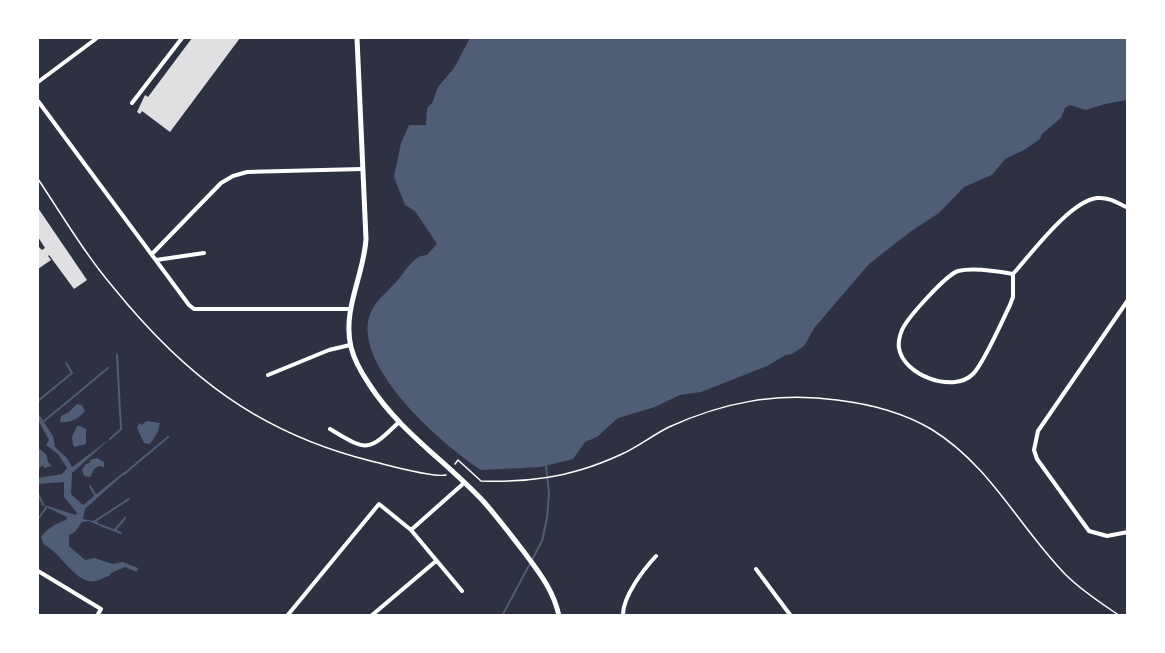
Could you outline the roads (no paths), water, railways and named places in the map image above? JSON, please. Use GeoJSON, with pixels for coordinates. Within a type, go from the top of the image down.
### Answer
{"type":"FeatureCollection","features":[{"type":"Feature","properties":{"kind":"main road"},"geometry":{"type":"LineString","coordinates":[[357,38],[365,249],[351,309],[350,345],[359,368],[385,406],[484,502],[520,547],[553,596],[559,615]]}},
{"type":"Feature","properties":{"kind":"street"},"geometry":{"type":"LineString","coordinates":[[38,82],[97,38]]}},
{"type":"Feature","properties":{"kind":"street"},"geometry":{"type":"LineString","coordinates":[[132,103],[182,38]]}},
{"type":"Feature","properties":{"kind":"street"},"geometry":{"type":"LineString","coordinates":[[38,101],[194,309],[351,309]]}},
{"type":"Feature","properties":{"kind":"street"},"geometry":{"type":"LineString","coordinates":[[152,255],[221,183],[233,176],[247,172],[362,169]]}},
{"type":"Feature","properties":{"kind":"street"},"geometry":{"type":"LineString","coordinates":[[1013,274],[966,270],[951,274],[911,317],[901,332],[899,348],[906,362],[922,374],[941,383],[961,381],[974,373],[1010,305],[1013,297],[1013,274],[1051,231],[1074,208],[1085,201],[1105,198],[1128,208]]}},
{"type":"Feature","properties":{"kind":"street"},"geometry":{"type":"LineString","coordinates":[[156,260],[204,254]]}},
{"type":"Feature","properties":{"kind":"street"},"geometry":{"type":"LineString","coordinates":[[1128,300],[1038,431],[1034,441],[1037,459],[1089,531],[1107,536],[1128,531]]}},
{"type":"Feature","properties":{"kind":"street"},"geometry":{"type":"LineString","coordinates":[[268,375],[329,350],[350,345]]}},
{"type":"Feature","properties":{"kind":"street"},"geometry":{"type":"LineString","coordinates":[[330,429],[351,441],[370,446],[377,444],[399,422]]}},
{"type":"Feature","properties":{"kind":"street"},"geometry":{"type":"LineString","coordinates":[[411,530],[464,483]]}},
{"type":"Feature","properties":{"kind":"street"},"geometry":{"type":"LineString","coordinates":[[287,615],[380,504],[411,530],[462,591]]}},
{"type":"Feature","properties":{"kind":"street"},"geometry":{"type":"LineString","coordinates":[[623,615],[622,609],[632,588],[656,556]]}},
{"type":"Feature","properties":{"kind":"street"},"geometry":{"type":"LineString","coordinates":[[371,615],[436,561]]}},
{"type":"Feature","properties":{"kind":"street"},"geometry":{"type":"LineString","coordinates":[[756,569],[790,615]]}},
{"type":"Feature","properties":{"kind":"street"},"geometry":{"type":"LineString","coordinates":[[38,571],[101,609],[97,615]]}},
{"type":"Feature","properties":{"kind":"water"},"geometry":{"type":"Polygon","coordinates":[[[470,38],[1127,38],[1127,100],[1086,110],[1070,105],[1065,108],[1061,118],[1042,134],[1040,139],[1005,159],[992,175],[964,187],[939,213],[869,264],[815,327],[804,346],[792,354],[701,392],[680,395],[655,407],[618,418],[597,437],[585,442],[573,459],[541,467],[481,470],[446,443],[406,404],[388,382],[375,359],[368,337],[369,317],[376,303],[417,258],[427,255],[437,244],[415,211],[405,205],[394,177],[401,143],[409,125],[426,125],[427,108],[432,103],[438,87],[454,68],[470,38]]]}},
{"type":"Feature","properties":{"kind":"water"},"geometry":{"type":"Polygon","coordinates":[[[77,404],[82,405],[85,411],[71,421],[60,422],[61,416],[77,404]]]}},
{"type":"Feature","properties":{"kind":"water"},"geometry":{"type":"Polygon","coordinates":[[[38,413],[53,436],[55,447],[67,458],[72,467],[111,438],[72,473],[71,494],[83,505],[124,472],[124,474],[85,509],[83,519],[98,522],[100,526],[89,521],[82,522],[75,532],[69,535],[69,546],[85,560],[95,558],[112,564],[123,562],[138,568],[137,572],[125,567],[99,580],[88,581],[81,578],[44,545],[41,537],[67,517],[38,503],[76,515],[77,513],[64,497],[64,482],[38,484],[38,478],[62,474],[67,468],[58,454],[46,445],[49,440],[38,420],[38,413]]]}},
{"type":"Feature","properties":{"kind":"water"},"geometry":{"type":"Polygon","coordinates":[[[147,421],[160,423],[158,432],[150,444],[144,443],[137,428],[139,423],[141,425],[147,421]]]}},
{"type":"Feature","properties":{"kind":"water"},"geometry":{"type":"Polygon","coordinates":[[[77,426],[86,429],[86,444],[75,447],[72,437],[77,426]]]}},
{"type":"Feature","properties":{"kind":"water"},"geometry":{"type":"Polygon","coordinates":[[[38,448],[46,454],[52,466],[44,468],[43,465],[38,469],[38,448]]]}},
{"type":"Feature","properties":{"kind":"water"},"geometry":{"type":"Polygon","coordinates":[[[97,458],[104,462],[104,467],[99,466],[94,469],[90,477],[84,476],[82,470],[86,464],[97,458]]]}},
{"type":"Feature","properties":{"kind":"waterway"},"geometry":{"type":"LineString","coordinates":[[110,439],[121,429],[117,355]]}},
{"type":"Feature","properties":{"kind":"waterway"},"geometry":{"type":"LineString","coordinates":[[38,401],[72,373],[66,363]]}},
{"type":"Feature","properties":{"kind":"waterway"},"geometry":{"type":"LineString","coordinates":[[43,422],[108,368]]}},
{"type":"Feature","properties":{"kind":"waterway"},"geometry":{"type":"LineString","coordinates":[[124,474],[168,437]]}},
{"type":"Feature","properties":{"kind":"waterway"},"geometry":{"type":"LineString","coordinates":[[502,616],[542,541],[549,493],[546,466]]}},
{"type":"Feature","properties":{"kind":"waterway"},"geometry":{"type":"LineString","coordinates":[[90,486],[95,495]]}},
{"type":"Feature","properties":{"kind":"waterway"},"geometry":{"type":"LineString","coordinates":[[38,494],[43,504]]}},
{"type":"Feature","properties":{"kind":"waterway"},"geometry":{"type":"LineString","coordinates":[[95,521],[129,499]]}},
{"type":"Feature","properties":{"kind":"waterway"},"geometry":{"type":"LineString","coordinates":[[38,519],[46,508]]}},
{"type":"Feature","properties":{"kind":"waterway"},"geometry":{"type":"LineString","coordinates":[[115,530],[125,518]]}},
{"type":"Feature","properties":{"kind":"waterway"},"geometry":{"type":"LineString","coordinates":[[100,525],[121,533]]}}]}
